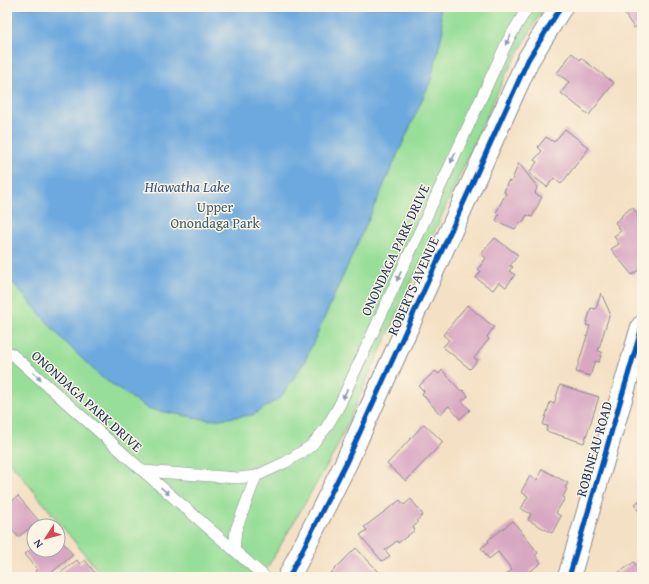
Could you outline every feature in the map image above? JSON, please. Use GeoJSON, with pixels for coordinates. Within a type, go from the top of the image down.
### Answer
{"type":"FeatureCollection","features":[{"type":"Feature","properties":{"kind":"street","name":"ROBERTS AVENUE"},"geometry":{"type":"LineString","coordinates":[[289,577],[346,463],[528,60],[561,7]]}},
{"type":"Feature","properties":{"kind":"street","name":"ROBINEAU ROAD"},"geometry":{"type":"LineString","coordinates":[[569,577],[642,327]]}},
{"type":"Feature","properties":{"kind":"lane","name":"ONONDAGA PARK DRIVE"},"geometry":{"type":"LineString","coordinates":[[143,471],[238,478],[256,476],[286,462],[311,446],[326,428],[340,406],[508,40],[528,7]]}},
{"type":"Feature","properties":{"kind":"lane","name":"ONONDAGA PARK DRIVE"},"geometry":{"type":"LineString","coordinates":[[8,351],[265,577]]}},
{"type":"Feature","properties":{"kind":"lane"},"geometry":{"type":"LineString","coordinates":[[234,550],[236,530],[256,476]]}},
{"type":"Feature","properties":{"kind":"green space","name":"Hiawatha Lake"},"geometry":{"type":"Polygon","coordinates":[[[7,7],[544,7],[504,78],[334,453],[262,577],[103,577],[66,531],[66,518],[55,518],[7,458],[7,7]]]}},
{"type":"Feature","properties":{"kind":"water","name":"Hiawatha Lake"},"geometry":{"type":"Polygon","coordinates":[[[7,7],[439,7],[443,30],[431,80],[304,363],[280,398],[253,415],[210,420],[148,409],[100,376],[62,339],[7,276],[7,7]]]}},
{"type":"Feature","properties":{"kind":"building"},"geometry":{"type":"Polygon","coordinates":[[[620,7],[642,7],[642,22],[634,28],[620,7]]]}},
{"type":"Feature","properties":{"kind":"building"},"geometry":{"type":"Polygon","coordinates":[[[572,53],[614,83],[589,115],[561,93],[569,82],[557,73],[572,53]]]}},
{"type":"Feature","properties":{"kind":"building"},"geometry":{"type":"Polygon","coordinates":[[[565,129],[589,148],[561,184],[554,178],[547,187],[529,173],[537,162],[534,160],[542,151],[538,147],[546,137],[554,142],[565,129]]]}},
{"type":"Feature","properties":{"kind":"building"},"geometry":{"type":"Polygon","coordinates":[[[519,163],[537,187],[535,194],[542,197],[532,217],[527,215],[522,223],[519,223],[515,229],[496,221],[499,214],[496,213],[506,193],[504,192],[508,181],[511,182],[519,163]]]}},
{"type":"Feature","properties":{"kind":"building"},"geometry":{"type":"Polygon","coordinates":[[[631,208],[633,208],[642,223],[642,266],[632,275],[611,249],[619,244],[614,236],[621,231],[615,222],[631,208]]]}},
{"type":"Feature","properties":{"kind":"building"},"geometry":{"type":"Polygon","coordinates":[[[495,238],[518,255],[510,266],[513,267],[509,271],[515,275],[506,287],[499,282],[493,290],[476,278],[481,271],[478,269],[486,258],[481,254],[495,238]]]}},
{"type":"Feature","properties":{"kind":"building"},"geometry":{"type":"Polygon","coordinates":[[[601,293],[610,313],[598,351],[602,352],[599,362],[595,361],[590,376],[576,372],[590,326],[586,325],[591,308],[596,309],[601,293]]]}},
{"type":"Feature","properties":{"kind":"building"},"geometry":{"type":"Polygon","coordinates":[[[467,305],[494,327],[487,337],[489,339],[474,358],[478,360],[470,369],[443,347],[449,340],[443,335],[467,305]]]}},
{"type":"Feature","properties":{"kind":"building"},"geometry":{"type":"Polygon","coordinates":[[[442,370],[461,391],[463,390],[468,396],[462,401],[470,410],[460,419],[449,406],[440,414],[422,394],[424,391],[419,386],[435,371],[439,374],[442,370]]]}},
{"type":"Feature","properties":{"kind":"building"},"geometry":{"type":"Polygon","coordinates":[[[560,385],[599,397],[584,443],[546,431],[548,426],[543,425],[550,402],[554,404],[560,385]]]}},
{"type":"Feature","properties":{"kind":"building"},"geometry":{"type":"Polygon","coordinates":[[[424,424],[443,442],[406,481],[387,464],[424,424]]]}},
{"type":"Feature","properties":{"kind":"building"},"geometry":{"type":"Polygon","coordinates":[[[542,469],[568,483],[563,497],[565,498],[556,513],[561,516],[552,533],[528,520],[531,514],[521,509],[528,496],[521,492],[530,476],[537,480],[542,469]]]}},
{"type":"Feature","properties":{"kind":"building"},"geometry":{"type":"Polygon","coordinates":[[[18,496],[36,518],[26,518],[26,531],[18,537],[7,523],[7,505],[18,496]]]}},
{"type":"Feature","properties":{"kind":"building"},"geometry":{"type":"Polygon","coordinates":[[[411,499],[423,515],[416,521],[418,523],[413,527],[415,530],[398,543],[397,541],[385,550],[390,556],[382,561],[360,535],[367,530],[364,527],[400,500],[404,505],[411,499]]]}},
{"type":"Feature","properties":{"kind":"building"},"geometry":{"type":"Polygon","coordinates":[[[642,499],[642,516],[635,504],[642,499]]]}},
{"type":"Feature","properties":{"kind":"building"},"geometry":{"type":"Polygon","coordinates":[[[513,521],[538,553],[535,555],[541,563],[530,571],[535,577],[505,577],[512,570],[498,552],[489,559],[481,548],[489,542],[488,540],[513,521]]]}},
{"type":"Feature","properties":{"kind":"building"},"geometry":{"type":"Polygon","coordinates":[[[66,546],[73,555],[46,577],[39,577],[35,571],[37,569],[28,558],[66,558],[66,546]]]}},
{"type":"Feature","properties":{"kind":"building"},"geometry":{"type":"Polygon","coordinates":[[[356,548],[380,573],[377,577],[334,577],[331,573],[356,548]]]}},
{"type":"Feature","properties":{"kind":"building"},"geometry":{"type":"Polygon","coordinates":[[[77,560],[80,564],[85,560],[98,577],[55,577],[77,560]]]}},
{"type":"Feature","properties":{"kind":"building"},"geometry":{"type":"Polygon","coordinates":[[[634,562],[640,571],[642,569],[642,577],[614,576],[634,562]]]}},
{"type":"Feature","properties":{"kind":"cycle path"},"geometry":{"type":"LineString","coordinates":[[289,577],[346,463],[528,60],[561,7]]}},
{"type":"Feature","properties":{"kind":"cycle path"},"geometry":{"type":"LineString","coordinates":[[569,577],[642,327]]}},
{"type":"Feature","properties":{"kind":"park label","name":"Upper Onondaga Park"},"geometry":{"type":"Point","coordinates":[215,216]}}]}
